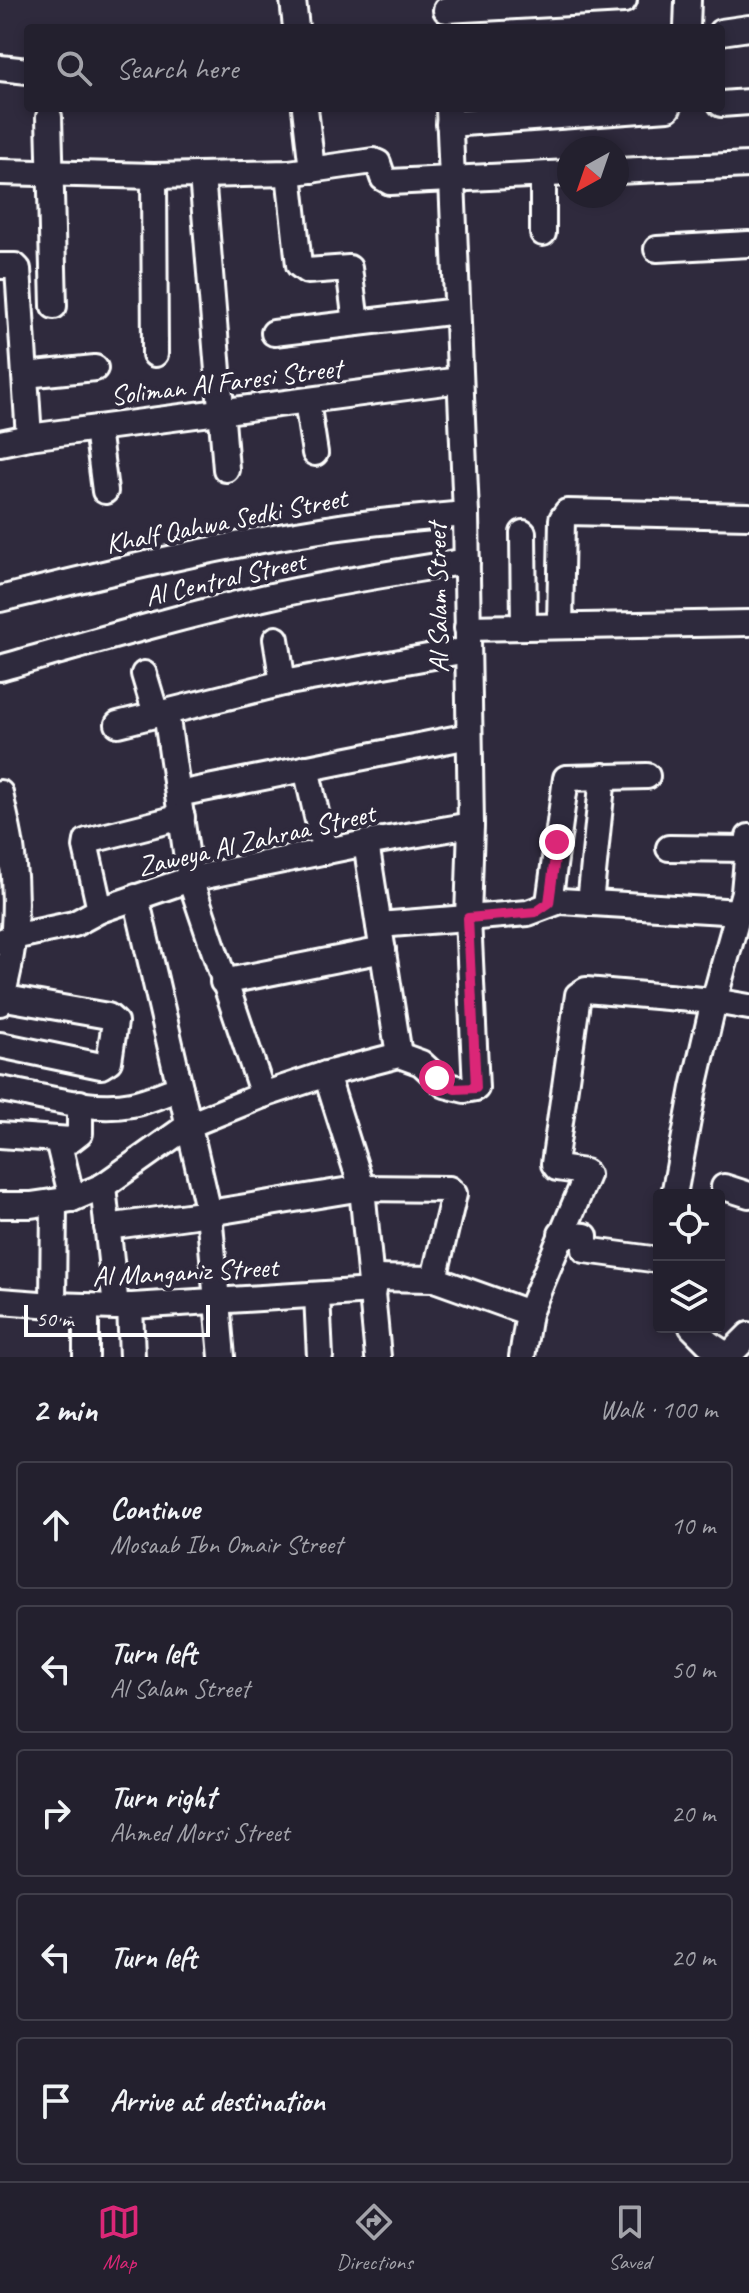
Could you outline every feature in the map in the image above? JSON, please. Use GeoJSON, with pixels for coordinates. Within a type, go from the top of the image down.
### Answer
{"type":"FeatureCollection","features":[{"type":"Feature","properties":{"kind":"street"},"geometry":{"type":"LineString","coordinates":[[293,0],[296,24]]}},
{"type":"Feature","properties":{"kind":"street"},"geometry":{"type":"LineString","coordinates":[[446,13],[624,0]]}},
{"type":"Feature","properties":{"kind":"street"},"geometry":{"type":"LineString","coordinates":[[687,24],[688,0]]}},
{"type":"Feature","properties":{"kind":"street"},"geometry":{"type":"LineString","coordinates":[[725,31],[749,28]]}},
{"type":"Feature","properties":{"kind":"street"},"geometry":{"type":"LineString","coordinates":[[0,68],[24,71]]}},
{"type":"Feature","properties":{"kind":"street"},"geometry":{"type":"LineString","coordinates":[[725,104],[749,102]]}},
{"type":"Feature","properties":{"kind":"street"},"geometry":{"type":"LineString","coordinates":[[305,112],[300,172],[299,265],[307,271],[349,268],[356,323]]}},
{"type":"Feature","properties":{"kind":"street"},"geometry":{"type":"LineString","coordinates":[[449,116],[558,112]]}},
{"type":"Feature","properties":{"kind":"street","name":"Al Salam Street"},"geometry":{"type":"LineString","coordinates":[[399,1055],[421,1063],[445,1085],[465,1090],[476,1088],[468,918],[471,825],[466,514],[449,116]]}},
{"type":"Feature","properties":{"kind":"street"},"geometry":{"type":"LineString","coordinates":[[49,117],[54,306]]}},
{"type":"Feature","properties":{"kind":"street"},"geometry":{"type":"LineString","coordinates":[[0,172],[202,175],[300,172],[373,161],[378,163],[386,181],[557,174]]}},
{"type":"Feature","properties":{"kind":"street"},"geometry":{"type":"LineString","coordinates":[[629,170],[749,165]]}},
{"type":"Feature","properties":{"kind":"street"},"geometry":{"type":"LineString","coordinates":[[202,175],[226,469]]}},
{"type":"Feature","properties":{"kind":"street"},"geometry":{"type":"LineString","coordinates":[[543,175],[543,233]]}},
{"type":"Feature","properties":{"kind":"street"},"geometry":{"type":"LineString","coordinates":[[154,176],[155,354]]}},
{"type":"Feature","properties":{"kind":"street"},"geometry":{"type":"LineString","coordinates":[[657,249],[749,244]]}},
{"type":"Feature","properties":{"kind":"street"},"geometry":{"type":"LineString","coordinates":[[0,266],[13,265],[18,269],[29,437]]}},
{"type":"Feature","properties":{"kind":"street"},"geometry":{"type":"LineString","coordinates":[[274,333],[457,311]]}},
{"type":"Feature","properties":{"kind":"street"},"geometry":{"type":"LineString","coordinates":[[25,375],[95,368]]}},
{"type":"Feature","properties":{"kind":"street","name":"Soliman Al Faresi Street"},"geometry":{"type":"LineString","coordinates":[[0,443],[460,380]]}},
{"type":"Feature","properties":{"kind":"street"},"geometry":{"type":"LineString","coordinates":[[307,401],[315,453]]}},
{"type":"Feature","properties":{"kind":"street"},"geometry":{"type":"LineString","coordinates":[[97,428],[105,491]]}},
{"type":"Feature","properties":{"kind":"street"},"geometry":{"type":"LineString","coordinates":[[560,626],[562,519],[567,512],[749,516]]}},
{"type":"Feature","properties":{"kind":"street","name":"Khalf Qahwa Sedki Street"},"geometry":{"type":"LineString","coordinates":[[0,599],[150,562],[273,538],[335,527],[466,514]]}},
{"type":"Feature","properties":{"kind":"street"},"geometry":{"type":"LineString","coordinates":[[523,533],[524,627]]}},
{"type":"Feature","properties":{"kind":"street","name":"Al Central Street"},"geometry":{"type":"LineString","coordinates":[[0,668],[110,636],[269,597],[467,561]]}},
{"type":"Feature","properties":{"kind":"street"},"geometry":{"type":"LineString","coordinates":[[118,724],[524,627],[749,623]]}},
{"type":"Feature","properties":{"kind":"street"},"geometry":{"type":"LineString","coordinates":[[276,639],[283,683]]}},
{"type":"Feature","properties":{"kind":"street"},"geometry":{"type":"LineString","coordinates":[[144,674],[161,713],[180,805],[190,879],[263,1095]]}},
{"type":"Feature","properties":{"kind":"street"},"geometry":{"type":"LineString","coordinates":[[100,910],[87,841],[180,805],[306,768],[469,736]]}},
{"type":"Feature","properties":{"kind":"street"},"geometry":{"type":"LineString","coordinates":[[306,768],[325,852]]}},
{"type":"Feature","properties":{"kind":"street"},"geometry":{"type":"LineString","coordinates":[[590,903],[603,776]]}},
{"type":"Feature","properties":{"kind":"street"},"geometry":{"type":"LineString","coordinates":[[549,903],[566,778],[647,776]]}},
{"type":"Feature","properties":{"kind":"street"},"geometry":{"type":"LineString","coordinates":[[0,793],[12,853],[15,897],[6,939],[1,999],[108,1016],[115,1022],[109,1061],[101,1066],[0,1045]]}},
{"type":"Feature","properties":{"kind":"street","name":"Zaweya Al Zahraa Street"},"geometry":{"type":"LineString","coordinates":[[6,939],[74,924],[100,910],[190,879],[471,825]]}},
{"type":"Feature","properties":{"kind":"street"},"geometry":{"type":"LineString","coordinates":[[0,1205],[31,1205],[63,1200],[103,1186],[189,1125],[326,1074],[399,1055],[366,843]]}},
{"type":"Feature","properties":{"kind":"street"},"geometry":{"type":"LineString","coordinates":[[669,848],[748,843],[744,899],[714,1001],[675,1189]]}},
{"type":"Feature","properties":{"kind":"street"},"geometry":{"type":"LineString","coordinates":[[136,897],[209,1213],[222,1357]]}},
{"type":"Feature","properties":{"kind":"street"},"geometry":{"type":"LineString","coordinates":[[379,925],[536,912],[549,903],[560,901],[744,899]]}},
{"type":"Feature","properties":{"kind":"street"},"geometry":{"type":"LineString","coordinates":[[223,982],[383,950]]}},
{"type":"Feature","properties":{"kind":"street"},"geometry":{"type":"LineString","coordinates":[[522,1357],[529,1313],[586,1177],[585,1172],[557,1168],[554,1162],[578,995],[586,990],[749,1007]]}},
{"type":"Feature","properties":{"kind":"street"},"geometry":{"type":"LineString","coordinates":[[326,1074],[362,1188],[378,1357]]}},
{"type":"Feature","properties":{"kind":"street"},"geometry":{"type":"LineString","coordinates":[[0,1089],[97,1107],[135,1104],[180,1088]]}},
{"type":"Feature","properties":{"kind":"street"},"geometry":{"type":"LineString","coordinates":[[0,1135],[71,1140],[80,1133],[80,1103]]}},
{"type":"Feature","properties":{"kind":"street"},"geometry":{"type":"LineString","coordinates":[[53,1305],[63,1200],[58,1140]]}},
{"type":"Feature","properties":{"kind":"street"},"geometry":{"type":"LineString","coordinates":[[103,1186],[107,1227],[132,1357]]}},
{"type":"Feature","properties":{"kind":"street"},"geometry":{"type":"LineString","coordinates":[[724,1187],[749,1195]]}},
{"type":"Feature","properties":{"kind":"street"},"geometry":{"type":"LineString","coordinates":[[107,1227],[362,1188],[449,1189],[454,1194],[434,1279]]}},
{"type":"Feature","properties":{"kind":"street"},"geometry":{"type":"LineString","coordinates":[[561,1234],[585,1236],[585,1250],[653,1259]]}},
{"type":"Feature","properties":{"kind":"street","name":"Al Manganiz Street"},"geometry":{"type":"LineString","coordinates":[[0,1301],[86,1307],[123,1306],[317,1295],[372,1285],[434,1279],[529,1313]]}},
{"type":"Feature","properties":{"kind":"street"},"geometry":{"type":"LineString","coordinates":[[317,1295],[320,1357]]}},
{"type":"Feature","properties":{"kind":"street"},"geometry":{"type":"LineString","coordinates":[[86,1307],[86,1357]]}},
{"type":"Feature","properties":{"kind":"street"},"geometry":{"type":"LineString","coordinates":[[698,1333],[727,1357],[749,1335]]}},
{"type":"Feature","properties":{"kind":"route"},"geometry":{"type":"LineString","coordinates":[[437,1078],[455,1089],[476,1088],[468,918],[543,909],[549,903],[557,842]]}}]}
